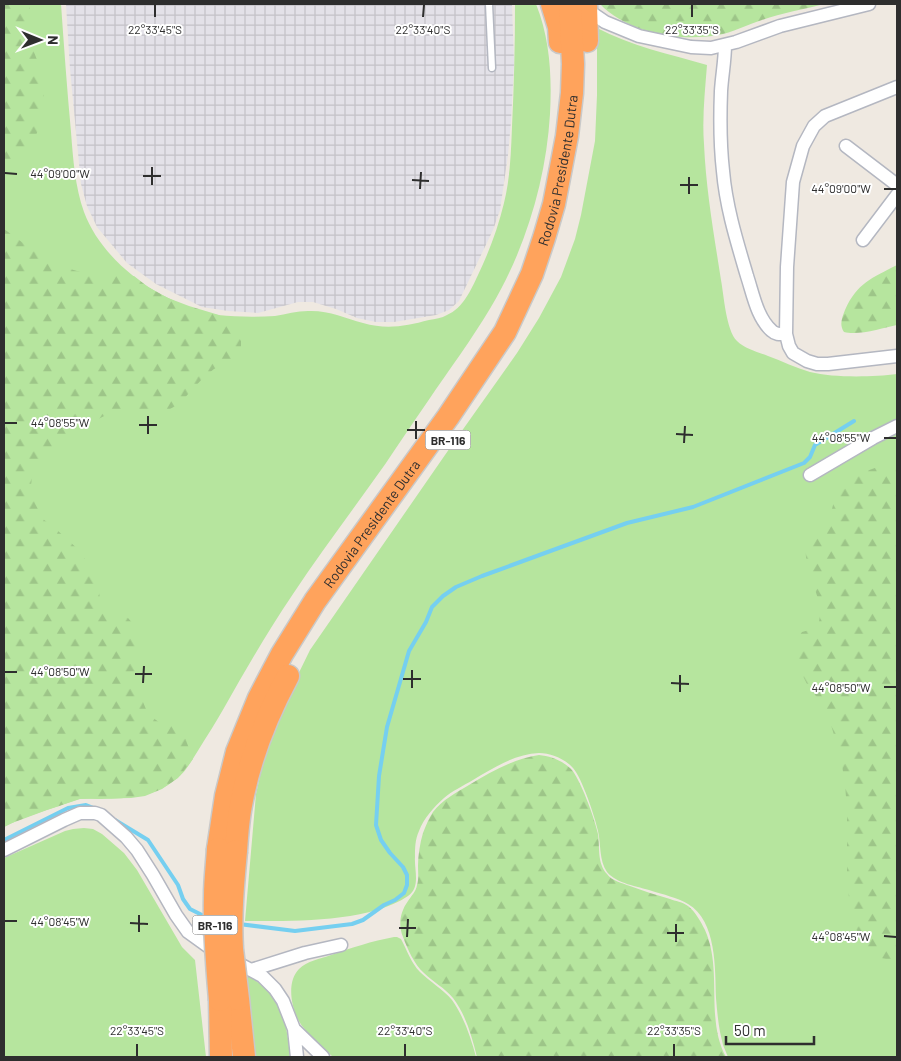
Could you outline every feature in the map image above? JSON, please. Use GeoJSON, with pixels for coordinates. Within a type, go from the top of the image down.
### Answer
{"type":"FeatureCollection","features":[{"type":"Feature","properties":{"kind":"highway"},"geometry":{"type":"LineString","coordinates":[[465,392],[479,358],[521,272],[544,205],[556,146],[560,108],[559,27],[552,4]]}},
{"type":"Feature","properties":{"kind":"highway","name":"Rodovia Presidente Dutra"},"geometry":{"type":"LineString","coordinates":[[221,1057],[232,948],[232,894],[227,850],[226,796],[237,752],[259,698],[282,654],[315,601],[448,417],[505,332],[532,274],[554,204],[567,136],[573,64],[581,5]]}},
{"type":"Feature","properties":{"kind":"highway","name":"Rodovia Presidente Dutra"},"geometry":{"type":"LineString","coordinates":[[227,850],[241,806],[251,765],[278,694],[304,646],[364,554],[435,459],[508,352],[530,312],[543,281],[558,240],[569,200],[584,122],[587,84],[581,5]]}},
{"type":"Feature","properties":{"kind":"highway","name":"Rodovia Presidente Dutra"},"geometry":{"type":"LineString","coordinates":[[228,1000],[244,1057]]}},
{"type":"Feature","properties":{"kind":"street"},"geometry":{"type":"LineString","coordinates":[[581,5],[605,22],[639,36],[691,47],[710,48],[725,45],[780,26],[869,4]]}},
{"type":"Feature","properties":{"kind":"street"},"geometry":{"type":"LineString","coordinates":[[725,45],[721,93],[722,142],[723,173],[729,208],[737,243],[760,313],[765,323],[773,332],[786,334]]}},
{"type":"Feature","properties":{"kind":"street"},"geometry":{"type":"LineString","coordinates":[[897,87],[825,116],[814,126],[803,146],[793,182],[786,334],[793,353],[817,364],[897,356]]}},
{"type":"Feature","properties":{"kind":"street"},"geometry":{"type":"LineString","coordinates":[[846,146],[897,185]]}},
{"type":"Feature","properties":{"kind":"street"},"geometry":{"type":"LineString","coordinates":[[863,240],[897,196]]}},
{"type":"Feature","properties":{"kind":"street"},"geometry":{"type":"LineString","coordinates":[[810,475],[897,426]]}},
{"type":"Feature","properties":{"kind":"street"},"geometry":{"type":"LineString","coordinates":[[4,850],[80,813],[94,812],[101,815],[137,850],[188,932],[213,950],[262,976],[275,989],[283,1001],[294,1029],[297,1057]]}},
{"type":"Feature","properties":{"kind":"street"},"geometry":{"type":"LineString","coordinates":[[251,970],[305,953],[341,945]]}},
{"type":"Feature","properties":{"kind":"street"},"geometry":{"type":"LineString","coordinates":[[294,1029],[323,1057]]}},
{"type":"Feature","properties":{"kind":"lane"},"geometry":{"type":"LineString","coordinates":[[489,4],[492,68]]}},
{"type":"Feature","properties":{"kind":"shaded area"},"geometry":{"type":"Polygon","coordinates":[[[66,4],[512,4],[514,63],[511,121],[500,210],[493,230],[459,301],[449,310],[436,315],[394,322],[376,322],[357,318],[313,302],[298,302],[258,313],[228,311],[202,307],[156,284],[127,263],[97,227],[87,206],[81,184],[66,4]]]}},
{"type":"Feature","properties":{"kind":"green space"},"geometry":{"type":"Polygon","coordinates":[[[4,4],[61,4],[68,100],[78,193],[90,225],[105,249],[136,279],[148,287],[188,307],[218,315],[275,316],[315,311],[388,327],[438,318],[453,312],[466,298],[482,266],[496,231],[506,194],[511,146],[515,4],[536,4],[547,44],[551,86],[548,139],[539,189],[524,239],[503,285],[468,343],[284,608],[186,769],[167,785],[150,793],[121,798],[79,799],[31,815],[4,827],[4,4]]]}},
{"type":"Feature","properties":{"kind":"green space"},"geometry":{"type":"Polygon","coordinates":[[[4,4],[30,4],[32,44],[41,71],[44,94],[40,123],[34,140],[26,151],[4,171],[4,4]]]}},
{"type":"Feature","properties":{"kind":"green space"},"geometry":{"type":"Polygon","coordinates":[[[600,4],[825,4],[785,13],[723,34],[687,37],[655,33],[639,28],[612,14],[600,4]]]}},
{"type":"Feature","properties":{"kind":"green space"},"geometry":{"type":"Polygon","coordinates":[[[597,28],[637,45],[707,65],[703,124],[707,178],[726,312],[730,329],[737,341],[752,350],[810,372],[854,376],[897,374],[897,1057],[728,1057],[723,1045],[719,1024],[712,946],[704,922],[688,904],[670,896],[622,882],[607,872],[601,858],[599,836],[588,798],[577,773],[562,759],[548,754],[530,754],[504,762],[454,791],[436,806],[426,817],[418,834],[415,850],[416,883],[408,896],[391,905],[351,916],[329,919],[245,921],[256,794],[269,736],[310,650],[517,353],[539,318],[561,277],[575,239],[581,215],[595,141],[597,28]]]}},
{"type":"Feature","properties":{"kind":"green space"},"geometry":{"type":"Polygon","coordinates":[[[4,229],[47,262],[77,271],[103,275],[134,276],[148,287],[168,298],[219,315],[231,323],[241,341],[241,350],[235,359],[214,369],[179,404],[170,409],[157,412],[120,412],[108,414],[83,427],[45,457],[33,471],[31,485],[35,503],[43,519],[81,552],[98,586],[101,605],[109,611],[128,618],[135,626],[139,641],[135,683],[137,695],[143,702],[148,714],[160,723],[174,726],[181,731],[185,736],[193,759],[178,778],[162,789],[145,796],[80,799],[4,827],[4,229]]]}},
{"type":"Feature","properties":{"kind":"green space"},"geometry":{"type":"Polygon","coordinates":[[[897,265],[897,325],[863,332],[844,332],[841,324],[842,319],[855,293],[866,282],[897,265]]]}},
{"type":"Feature","properties":{"kind":"green space"},"geometry":{"type":"Polygon","coordinates":[[[897,460],[896,961],[876,957],[863,946],[851,916],[847,881],[847,810],[841,759],[827,711],[807,684],[799,668],[797,639],[802,632],[813,629],[819,622],[821,608],[806,557],[805,546],[811,534],[820,528],[830,517],[834,501],[841,491],[861,473],[897,460]]]}},
{"type":"Feature","properties":{"kind":"green space"},"geometry":{"type":"Polygon","coordinates":[[[539,755],[551,757],[563,763],[574,773],[587,799],[598,834],[602,865],[609,876],[621,883],[684,904],[691,908],[700,920],[710,945],[713,961],[716,1027],[726,1057],[477,1057],[468,1026],[458,1005],[450,994],[424,973],[414,961],[401,932],[401,919],[405,905],[415,892],[418,880],[420,845],[423,833],[432,814],[450,797],[486,775],[511,763],[539,755]]]}},
{"type":"Feature","properties":{"kind":"green space"},"geometry":{"type":"Polygon","coordinates":[[[84,828],[93,829],[102,834],[124,853],[137,870],[182,947],[195,960],[206,1057],[4,1057],[4,858],[65,831],[84,828]]]}},
{"type":"Feature","properties":{"kind":"green space"},"geometry":{"type":"Polygon","coordinates":[[[394,937],[401,939],[420,972],[452,1000],[467,1028],[476,1057],[333,1057],[317,1043],[299,1021],[293,1007],[291,990],[292,982],[299,969],[314,960],[394,937]]]}},
{"type":"Feature","properties":{"kind":"green space"},"geometry":{"type":"Polygon","coordinates":[[[246,975],[258,982],[275,999],[284,1020],[290,1057],[252,1057],[246,975]]]}},
{"type":"Feature","properties":{"kind":"waterway"},"geometry":{"type":"LineString","coordinates":[[239,924],[295,931],[352,924],[363,920],[404,893],[407,885],[407,875],[403,867],[381,840],[376,825],[379,776],[387,727],[409,651],[426,622],[432,607],[443,596],[456,587],[482,576],[627,523],[693,507],[804,463],[810,457],[815,445],[854,421]]}},
{"type":"Feature","properties":{"kind":"waterway"},"geometry":{"type":"LineString","coordinates":[[4,840],[68,808],[86,805],[96,809]]}},
{"type":"Feature","properties":{"kind":"waterway"},"geometry":{"type":"LineString","coordinates":[[115,820],[148,840],[178,885],[183,899],[190,909],[208,918]]}}]}
